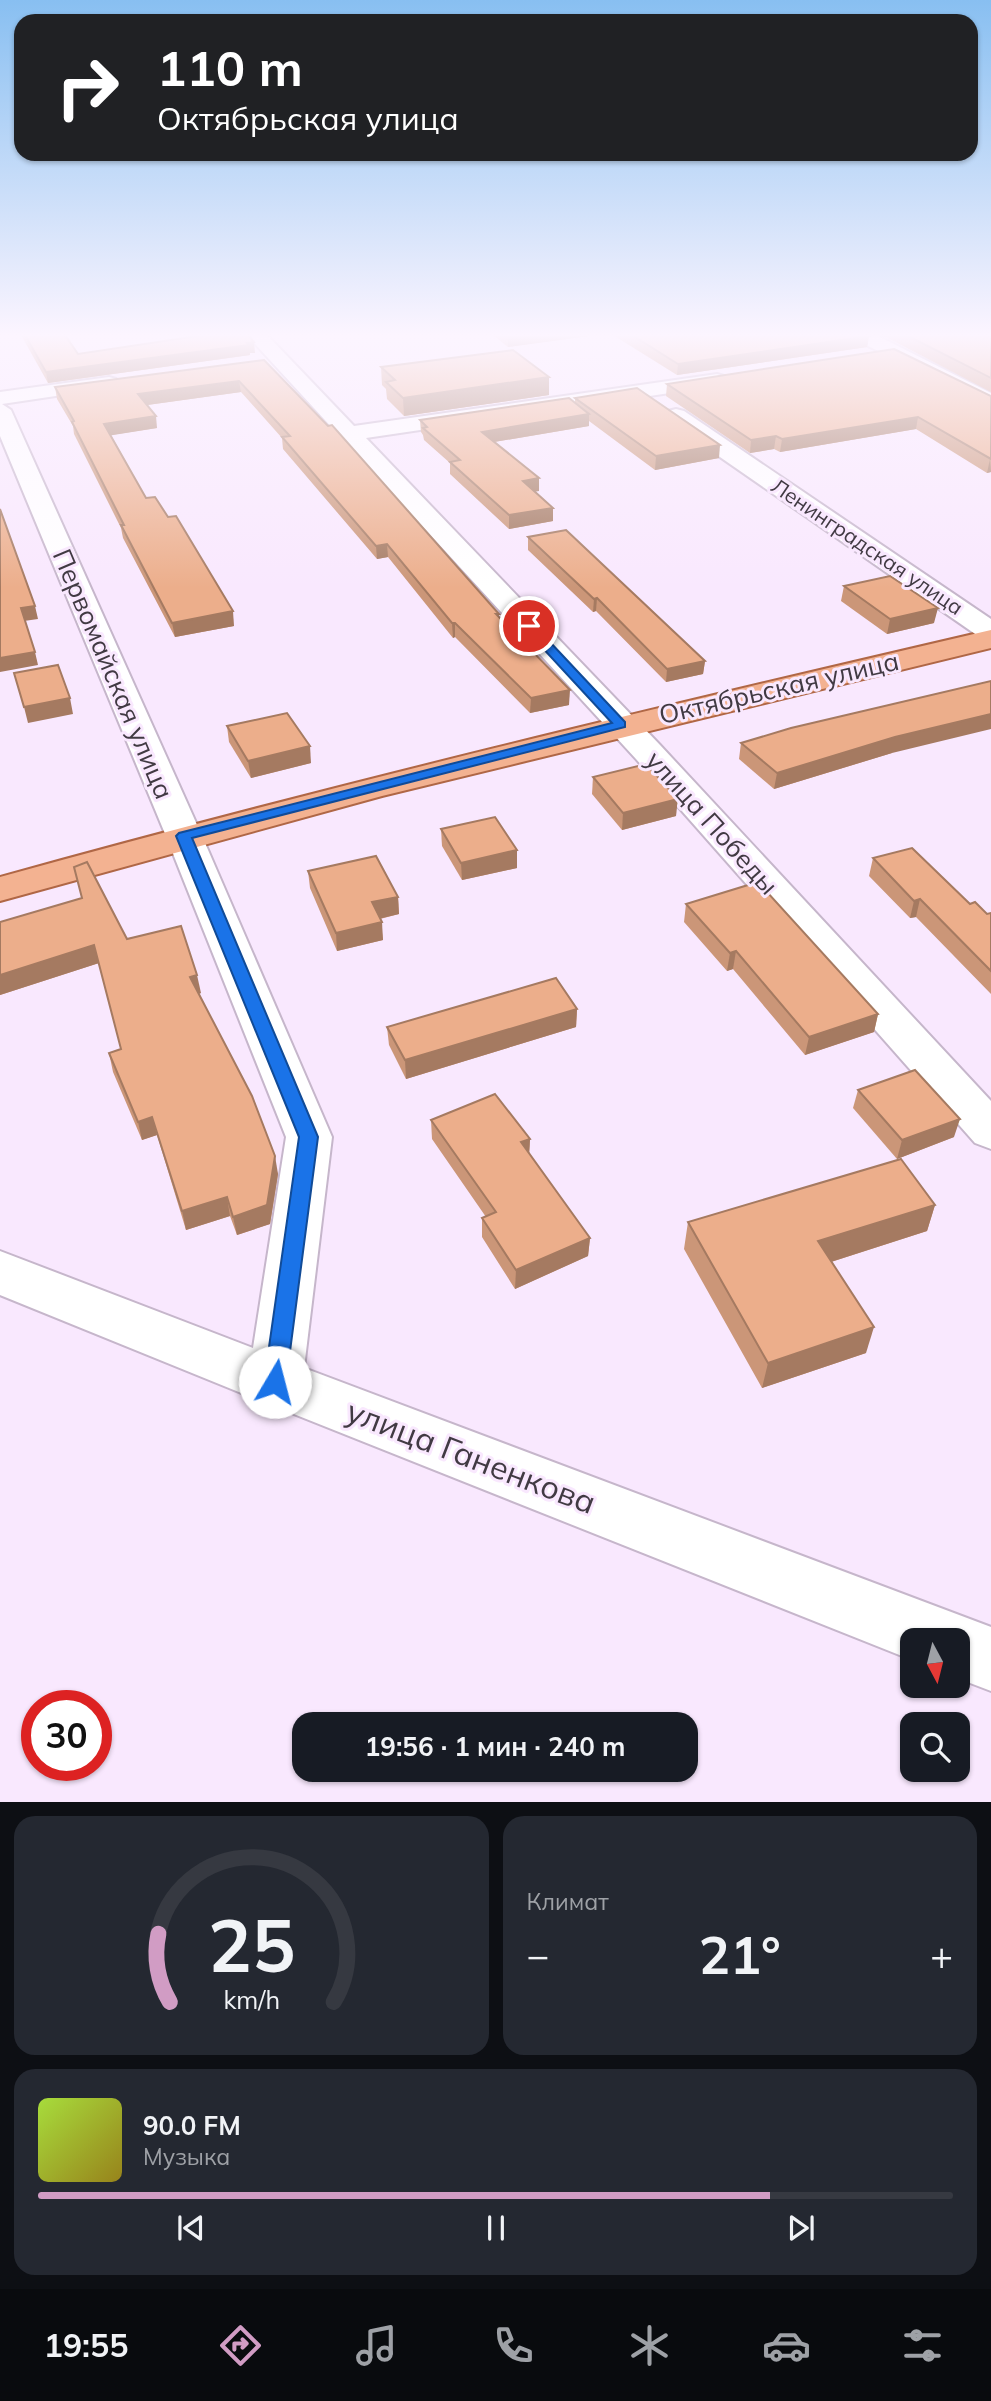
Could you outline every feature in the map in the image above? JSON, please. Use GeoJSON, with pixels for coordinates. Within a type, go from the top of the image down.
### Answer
{"type":"FeatureCollection","features":[{"type":"Feature","properties":{"kind":"main road","name":"Октябрьская улица"},"geometry":{"type":"LineString","coordinates":[[0,889],[184,836],[621,724],[991,639]]}},
{"type":"Feature","properties":{"kind":"street","name":"Первомайская улица"},"geometry":{"type":"LineString","coordinates":[[4,419],[184,836],[309,1137],[275,1382]]}},
{"type":"Feature","properties":{"kind":"street","name":"улица Победы"},"geometry":{"type":"LineString","coordinates":[[335,419],[621,724],[991,1131]]}},
{"type":"Feature","properties":{"kind":"street"},"geometry":{"type":"LineString","coordinates":[[349,434],[450,419]]}},
{"type":"Feature","properties":{"kind":"street","name":"Ленинградская улица"},"geometry":{"type":"LineString","coordinates":[[681,419],[991,632]]}},
{"type":"Feature","properties":{"kind":"street","name":"улица Ганенкова"},"geometry":{"type":"LineString","coordinates":[[0,1272],[275,1382],[911,1628]]}},
{"type":"Feature","properties":{"kind":"street"},"geometry":{"type":"LineString","coordinates":[[970,1651],[991,1659]]}},
{"type":"Feature","properties":{"kind":"building"},"geometry":{"type":"Polygon","coordinates":[[[73,419],[136,419],[104,424],[146,498],[155,497],[168,517],[176,516],[233,611],[172,623],[121,525],[124,525],[72,422],[73,419]]]}},
{"type":"Feature","properties":{"kind":"building"},"geometry":{"type":"Polygon","coordinates":[[[274,419],[321,419],[328,426],[332,425],[499,614],[496,614],[570,690],[531,698],[452,623],[387,544],[376,546],[282,437],[290,436],[274,419]]]}},
{"type":"Feature","properties":{"kind":"building"},"geometry":{"type":"Polygon","coordinates":[[[559,419],[482,432],[539,478],[523,481],[553,508],[509,515],[450,462],[460,460],[423,428],[427,427],[420,420],[559,419]]]}},
{"type":"Feature","properties":{"kind":"building"},"geometry":{"type":"Polygon","coordinates":[[[604,419],[682,419],[720,445],[656,456],[604,419]]]}},
{"type":"Feature","properties":{"kind":"building"},"geometry":{"type":"Polygon","coordinates":[[[720,419],[905,419],[782,439],[776,436],[751,440],[720,419]]]}},
{"type":"Feature","properties":{"kind":"building"},"geometry":{"type":"Polygon","coordinates":[[[922,419],[991,419],[991,459],[922,419]]]}},
{"type":"Feature","properties":{"kind":"building"},"geometry":{"type":"Polygon","coordinates":[[[0,509],[35,606],[21,608],[35,652],[0,658],[0,509]]]}},
{"type":"Feature","properties":{"kind":"building"},"geometry":{"type":"Polygon","coordinates":[[[566,530],[705,661],[667,669],[597,598],[594,599],[528,537],[566,530]]]}},
{"type":"Feature","properties":{"kind":"building"},"geometry":{"type":"Polygon","coordinates":[[[890,576],[938,608],[890,619],[844,586],[890,576]]]}},
{"type":"Feature","properties":{"kind":"building"},"geometry":{"type":"Polygon","coordinates":[[[58,665],[70,698],[24,707],[14,673],[58,665]]]}},
{"type":"Feature","properties":{"kind":"building"},"geometry":{"type":"Polygon","coordinates":[[[991,681],[991,714],[895,737],[777,773],[741,743],[791,728],[991,681]]]}},
{"type":"Feature","properties":{"kind":"building"},"geometry":{"type":"Polygon","coordinates":[[[287,713],[310,746],[248,761],[227,726],[287,713]]]}},
{"type":"Feature","properties":{"kind":"building"},"geometry":{"type":"Polygon","coordinates":[[[646,764],[678,799],[623,813],[593,777],[646,764]]]}},
{"type":"Feature","properties":{"kind":"building"},"geometry":{"type":"Polygon","coordinates":[[[495,817],[517,850],[461,863],[441,829],[495,817]]]}},
{"type":"Feature","properties":{"kind":"building"},"geometry":{"type":"Polygon","coordinates":[[[912,848],[970,904],[975,902],[987,914],[991,913],[991,971],[920,899],[914,901],[873,858],[912,848]]]}},
{"type":"Feature","properties":{"kind":"building"},"geometry":{"type":"Polygon","coordinates":[[[376,856],[398,897],[372,902],[382,922],[336,933],[308,871],[376,856]]]}},
{"type":"Feature","properties":{"kind":"building"},"geometry":{"type":"Polygon","coordinates":[[[87,862],[127,939],[181,926],[197,975],[190,977],[252,1096],[275,1156],[267,1205],[233,1217],[227,1197],[182,1211],[152,1117],[138,1122],[109,1053],[121,1049],[94,945],[0,975],[0,922],[82,898],[74,867],[87,862]]]}},
{"type":"Feature","properties":{"kind":"building"},"geometry":{"type":"Polygon","coordinates":[[[758,882],[878,1014],[809,1037],[736,951],[730,953],[686,904],[758,882]]]}},
{"type":"Feature","properties":{"kind":"building"},"geometry":{"type":"Polygon","coordinates":[[[556,978],[577,1009],[405,1060],[387,1027],[556,978]]]}},
{"type":"Feature","properties":{"kind":"building"},"geometry":{"type":"Polygon","coordinates":[[[915,1070],[960,1119],[902,1140],[858,1090],[915,1070]]]}},
{"type":"Feature","properties":{"kind":"building"},"geometry":{"type":"Polygon","coordinates":[[[495,1094],[530,1139],[521,1142],[590,1238],[516,1270],[482,1218],[496,1212],[431,1120],[495,1094]]]}},
{"type":"Feature","properties":{"kind":"building"},"geometry":{"type":"Polygon","coordinates":[[[901,1159],[935,1205],[818,1241],[874,1327],[768,1363],[688,1222],[901,1159]]]}},
{"type":"Feature","properties":{"kind":"route"},"geometry":{"type":"LineString","coordinates":[[275,1382],[309,1137],[184,836],[621,724],[529,626]]}}]}
